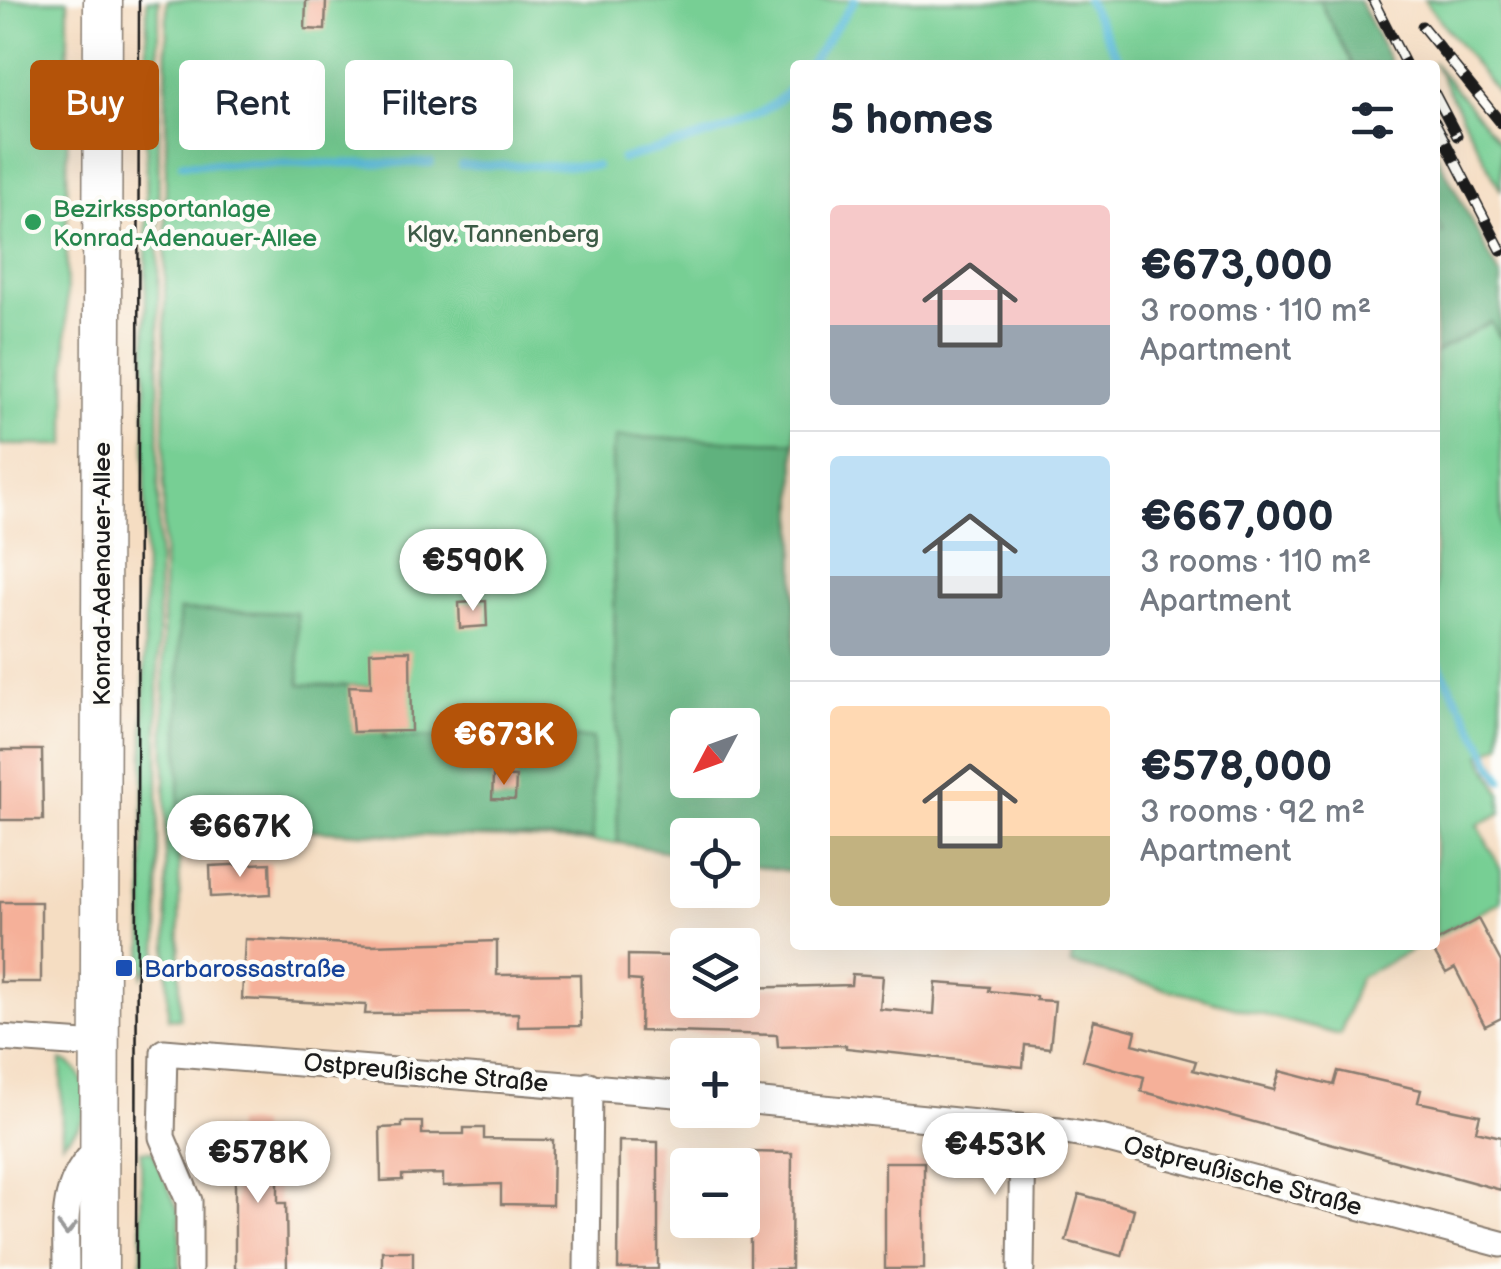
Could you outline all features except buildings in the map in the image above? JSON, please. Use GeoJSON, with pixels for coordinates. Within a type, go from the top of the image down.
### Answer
{"type":"FeatureCollection","features":[{"type":"Feature","properties":{"kind":"main road","name":"Konrad-Adenauer-Allee"},"geometry":{"type":"LineString","coordinates":[[99,1269],[103,0]]}},
{"type":"Feature","properties":{"kind":"street"},"geometry":{"type":"LineString","coordinates":[[0,1038],[98,1045]]}},
{"type":"Feature","properties":{"kind":"street","name":"Ostpreußische Straße"},"geometry":{"type":"LineString","coordinates":[[189,1269],[189,1201],[162,1138],[164,1052],[670,1092]]}},
{"type":"Feature","properties":{"kind":"street"},"geometry":{"type":"LineString","coordinates":[[587,1269],[589,1085]]}},
{"type":"Feature","properties":{"kind":"street","name":"Ostpreußische Straße"},"geometry":{"type":"LineString","coordinates":[[760,1102],[1101,1138],[1501,1244]]}},
{"type":"Feature","properties":{"kind":"street"},"geometry":{"type":"LineString","coordinates":[[1021,1269],[1023,1128]]}},
{"type":"Feature","properties":{"kind":"street"},"geometry":{"type":"LineString","coordinates":[[66,1269],[70,1188],[81,1164],[99,1148]]}},
{"type":"Feature","properties":{"kind":"green space","name":"Bezirkssportanlage Konrad-Adenauer-Allee"},"geometry":{"type":"Polygon","coordinates":[[[0,0],[68,0],[68,60],[30,60],[30,150],[67,150],[66,445],[0,445],[0,0]]]}},
{"type":"Feature","properties":{"kind":"green space"},"geometry":{"type":"Polygon","coordinates":[[[147,0],[159,0],[159,60],[147,60],[147,0]]]}},
{"type":"Feature","properties":{"kind":"green space","name":"Klgv. Tannenberg"},"geometry":{"type":"Polygon","coordinates":[[[167,0],[1319,0],[1350,60],[790,60],[790,442],[617,437],[612,453],[618,843],[179,823],[180,1019],[168,1018],[163,608],[167,0]]]}},
{"type":"Feature","properties":{"kind":"green space"},"geometry":{"type":"Polygon","coordinates":[[[1319,0],[1359,0],[1389,60],[1350,60],[1319,0]]]}},
{"type":"Feature","properties":{"kind":"green space"},"geometry":{"type":"Polygon","coordinates":[[[1424,0],[1501,0],[1501,97],[1424,0]]]}},
{"type":"Feature","properties":{"kind":"green space"},"geometry":{"type":"Polygon","coordinates":[[[1440,71],[1501,144],[1501,191],[1440,75],[1440,71]]]}},
{"type":"Feature","properties":{"kind":"green space"},"geometry":{"type":"Polygon","coordinates":[[[146,150],[159,150],[158,954],[143,976],[146,150]]]}},
{"type":"Feature","properties":{"kind":"green space"},"geometry":{"type":"Polygon","coordinates":[[[1440,161],[1501,278],[1501,340],[1491,322],[1440,350],[1443,232],[1440,161]]]}},
{"type":"Feature","properties":{"kind":"green space"},"geometry":{"type":"Polygon","coordinates":[[[1440,226],[1501,340],[1501,744],[1481,755],[1501,794],[1501,813],[1478,825],[1501,870],[1501,902],[1440,934],[1440,226]]]}},
{"type":"Feature","properties":{"kind":"green space"},"geometry":{"type":"Polygon","coordinates":[[[616,437],[790,442],[790,871],[760,867],[760,818],[670,818],[670,852],[618,843],[612,453],[616,437]]]}},
{"type":"Feature","properties":{"kind":"green space"},"geometry":{"type":"Polygon","coordinates":[[[179,610],[297,613],[300,684],[393,687],[384,737],[593,738],[593,840],[392,835],[179,823],[179,610]]]}},
{"type":"Feature","properties":{"kind":"green space"},"geometry":{"type":"Polygon","coordinates":[[[1072,950],[1412,950],[1359,978],[1340,1035],[1071,964],[1072,950]]]}},
{"type":"Feature","properties":{"kind":"green space"},"geometry":{"type":"Polygon","coordinates":[[[61,1060],[76,1070],[86,1097],[80,1124],[62,1143],[61,1060]]]}},
{"type":"Feature","properties":{"kind":"green space"},"geometry":{"type":"Polygon","coordinates":[[[141,1151],[153,1151],[180,1214],[180,1269],[142,1269],[141,1151]]]}},
{"type":"Feature","properties":{"kind":"waterway"},"geometry":{"type":"LineString","coordinates":[[813,60],[855,0]]}},
{"type":"Feature","properties":{"kind":"waterway"},"geometry":{"type":"LineString","coordinates":[[1087,0],[1119,60]]}},
{"type":"Feature","properties":{"kind":"waterway"},"geometry":{"type":"LineString","coordinates":[[622,159],[716,133],[761,112],[790,88]]}},
{"type":"Feature","properties":{"kind":"waterway"},"geometry":{"type":"LineString","coordinates":[[182,164],[431,163]]}},
{"type":"Feature","properties":{"kind":"waterway"},"geometry":{"type":"LineString","coordinates":[[461,165],[596,166]]}},
{"type":"Feature","properties":{"kind":"waterway"},"geometry":{"type":"LineString","coordinates":[[1440,667],[1459,702]]}},
{"type":"Feature","properties":{"kind":"waterway"},"geometry":{"type":"LineString","coordinates":[[1463,708],[1501,780]]}},
{"type":"Feature","properties":{"kind":"tram line"},"geometry":{"type":"LineString","coordinates":[[136,1269],[139,0]]}},
{"type":"Feature","properties":{"kind":"railway"},"geometry":{"type":"LineString","coordinates":[[1373,0],[1403,60]]}},
{"type":"Feature","properties":{"kind":"railway"},"geometry":{"type":"LineString","coordinates":[[1422,26],[1501,123]]}},
{"type":"Feature","properties":{"kind":"railway"},"geometry":{"type":"LineString","coordinates":[[1440,104],[1457,136]]}},
{"type":"Feature","properties":{"kind":"railway"},"geometry":{"type":"LineString","coordinates":[[1440,132],[1501,250]]}},
{"type":"Feature","properties":{"kind":"place","name":"Bezirkssportanlage Konrad-Adenauer-Allee"},"geometry":{"type":"Point","coordinates":[33,222]}},
{"type":"Feature","properties":{"kind":"place","name":"Barbarossastraße"},"geometry":{"type":"Point","coordinates":[124,968]}}]}
